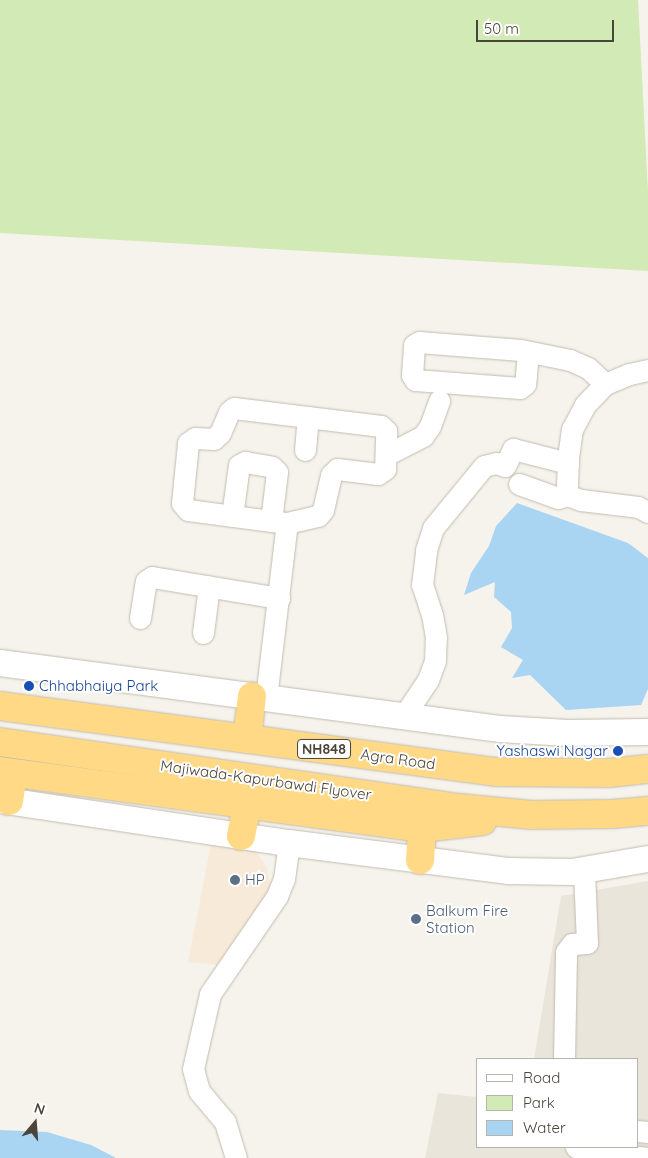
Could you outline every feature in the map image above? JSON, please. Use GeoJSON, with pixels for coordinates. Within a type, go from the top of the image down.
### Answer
{"type":"FeatureCollection","features":[{"type":"Feature","properties":{"kind":"highway"},"geometry":{"type":"LineString","coordinates":[[247,739],[259,697]]}},
{"type":"Feature","properties":{"kind":"highway","name":"Agra Road"},"geometry":{"type":"LineString","coordinates":[[0,706],[496,772],[609,774],[648,768]]}},
{"type":"Feature","properties":{"kind":"highway","name":"Majiwada-Kapurbawdi Flyover"},"geometry":{"type":"LineString","coordinates":[[0,742],[459,808],[532,815]]}},
{"type":"Feature","properties":{"kind":"highway"},"geometry":{"type":"LineString","coordinates":[[4,801],[6,772],[422,828],[532,815],[612,814],[648,811]]}},
{"type":"Feature","properties":{"kind":"highway"},"geometry":{"type":"LineString","coordinates":[[241,836],[247,805]]}},
{"type":"Feature","properties":{"kind":"highway"},"geometry":{"type":"LineString","coordinates":[[420,860],[422,828]]}},
{"type":"Feature","properties":{"kind":"street"},"geometry":{"type":"LineString","coordinates":[[528,352],[525,384],[520,388],[415,380],[412,376],[414,345],[418,342],[521,350],[570,360],[588,368],[605,384]]}},
{"type":"Feature","properties":{"kind":"street"},"geometry":{"type":"LineString","coordinates":[[567,495],[572,429],[585,405],[605,384],[629,374],[648,370]]}},
{"type":"Feature","properties":{"kind":"street"},"geometry":{"type":"LineString","coordinates":[[386,456],[422,436],[430,426],[439,401]]}},
{"type":"Feature","properties":{"kind":"street"},"geometry":{"type":"LineString","coordinates":[[234,408],[382,426],[386,431],[386,456],[385,469],[378,474],[337,469],[331,475],[323,510],[318,516],[279,522],[188,510],[182,503],[188,443],[195,438],[214,439],[220,433],[229,412],[234,408]]}},
{"type":"Feature","properties":{"kind":"street"},"geometry":{"type":"LineString","coordinates":[[305,450],[308,417]]}},
{"type":"Feature","properties":{"kind":"street"},"geometry":{"type":"LineString","coordinates":[[403,717],[428,680],[435,661],[436,637],[422,585],[426,550],[433,528],[484,466],[496,463],[505,466],[513,449],[568,463]]}},
{"type":"Feature","properties":{"kind":"street"},"geometry":{"type":"LineString","coordinates":[[232,516],[239,465],[245,462],[272,467],[277,472],[279,598],[259,697]]}},
{"type":"Feature","properties":{"kind":"street"},"geometry":{"type":"LineString","coordinates":[[519,484],[558,498],[567,495],[581,500],[638,507],[648,512]]}},
{"type":"Feature","properties":{"kind":"street"},"geometry":{"type":"LineString","coordinates":[[140,618],[146,581],[152,577],[279,598]]}},
{"type":"Feature","properties":{"kind":"street"},"geometry":{"type":"LineString","coordinates":[[203,633],[209,586]]}},
{"type":"Feature","properties":{"kind":"street"},"geometry":{"type":"LineString","coordinates":[[0,663],[403,717],[510,729],[568,733],[648,732]]}},
{"type":"Feature","properties":{"kind":"street"},"geometry":{"type":"LineString","coordinates":[[4,801],[289,843],[509,871],[572,872],[648,860]]}},
{"type":"Feature","properties":{"kind":"street"},"geometry":{"type":"LineString","coordinates":[[236,1158],[224,1122],[200,1091],[193,1069],[210,994],[278,896],[284,879],[289,843]]}},
{"type":"Feature","properties":{"kind":"street"},"geometry":{"type":"LineString","coordinates":[[564,1058],[566,952],[572,944],[587,951],[584,870]]}},
{"type":"Feature","properties":{"kind":"street"},"geometry":{"type":"LineString","coordinates":[[578,1148],[588,1152],[648,1158]]}},
{"type":"Feature","properties":{"kind":"shaded area"},"geometry":{"type":"Polygon","coordinates":[[[212,839],[245,843],[258,854],[267,868],[270,885],[267,901],[220,965],[188,962],[212,839]]]}},
{"type":"Feature","properties":{"kind":"shaded area"},"geometry":{"type":"Polygon","coordinates":[[[648,881],[648,1158],[425,1158],[438,1093],[476,1097],[476,1148],[638,1148],[638,1058],[534,1058],[561,896],[648,881]]]}},
{"type":"Feature","properties":{"kind":"green space"},"geometry":{"type":"Polygon","coordinates":[[[0,0],[638,0],[648,192],[648,271],[0,233],[0,0]]]}},
{"type":"Feature","properties":{"kind":"water"},"geometry":{"type":"Polygon","coordinates":[[[517,503],[628,543],[648,558],[648,689],[641,705],[566,710],[530,675],[512,678],[523,660],[501,647],[512,628],[511,612],[494,597],[495,582],[464,595],[471,573],[489,546],[496,526],[517,503]]]}},
{"type":"Feature","properties":{"kind":"water"},"geometry":{"type":"Polygon","coordinates":[[[0,1130],[47,1132],[91,1145],[116,1158],[0,1158],[0,1130]]]}},
{"type":"Feature","properties":{"kind":"place","name":"Chhabhaiya Park"},"geometry":{"type":"Point","coordinates":[29,686]}},
{"type":"Feature","properties":{"kind":"place","name":"Yashaswi Nagar"},"geometry":{"type":"Point","coordinates":[618,751]}},
{"type":"Feature","properties":{"kind":"place","name":"HP"},"geometry":{"type":"Point","coordinates":[235,880]}},
{"type":"Feature","properties":{"kind":"place","name":"Balkum Fire Station"},"geometry":{"type":"Point","coordinates":[416,919]}}]}
